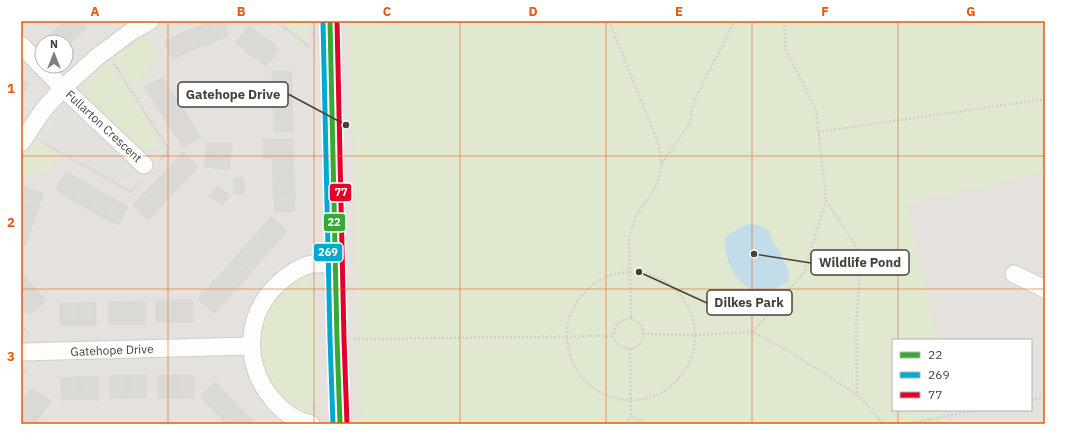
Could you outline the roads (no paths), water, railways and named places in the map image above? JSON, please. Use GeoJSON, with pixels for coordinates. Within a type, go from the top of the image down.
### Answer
{"type":"FeatureCollection","features":[{"type":"Feature","properties":{"kind":"street","name":"Fullarton Crescent"},"geometry":{"type":"LineString","coordinates":[[21,142],[44,109],[63,88],[97,57],[132,31],[150,21]]}},
{"type":"Feature","properties":{"kind":"street"},"geometry":{"type":"LineString","coordinates":[[330,21],[340,424]]}},
{"type":"Feature","properties":{"kind":"street"},"geometry":{"type":"LineString","coordinates":[[21,45],[63,88]]}},
{"type":"Feature","properties":{"kind":"street","name":"Fullarton Crescent"},"geometry":{"type":"LineString","coordinates":[[63,88],[144,165]]}},
{"type":"Feature","properties":{"kind":"street"},"geometry":{"type":"LineString","coordinates":[[312,424],[293,417],[278,405],[259,380],[254,364],[251,346],[252,333],[255,319],[264,300],[271,289],[284,278],[295,270],[308,265],[336,264]]}},
{"type":"Feature","properties":{"kind":"street"},"geometry":{"type":"LineString","coordinates":[[1014,274],[1045,289]]}},
{"type":"Feature","properties":{"kind":"street","name":"Gatehope Drive"},"geometry":{"type":"LineString","coordinates":[[21,352],[251,346]]}},
{"type":"Feature","properties":{"kind":"water"},"geometry":{"type":"Polygon","coordinates":[[[752,224],[768,230],[788,269],[789,282],[772,290],[759,290],[743,284],[737,278],[729,264],[725,246],[725,238],[741,226],[752,224]]]}},
{"type":"Feature","properties":{"kind":"place","name":"Gatehope Drive"},"geometry":{"type":"Point","coordinates":[346,125]}},
{"type":"Feature","properties":{"kind":"place","name":"Wildlife Pond"},"geometry":{"type":"Point","coordinates":[754,254]}},
{"type":"Feature","properties":{"kind":"place","name":"Dilkes Park"},"geometry":{"type":"Point","coordinates":[639,272]}}]}
